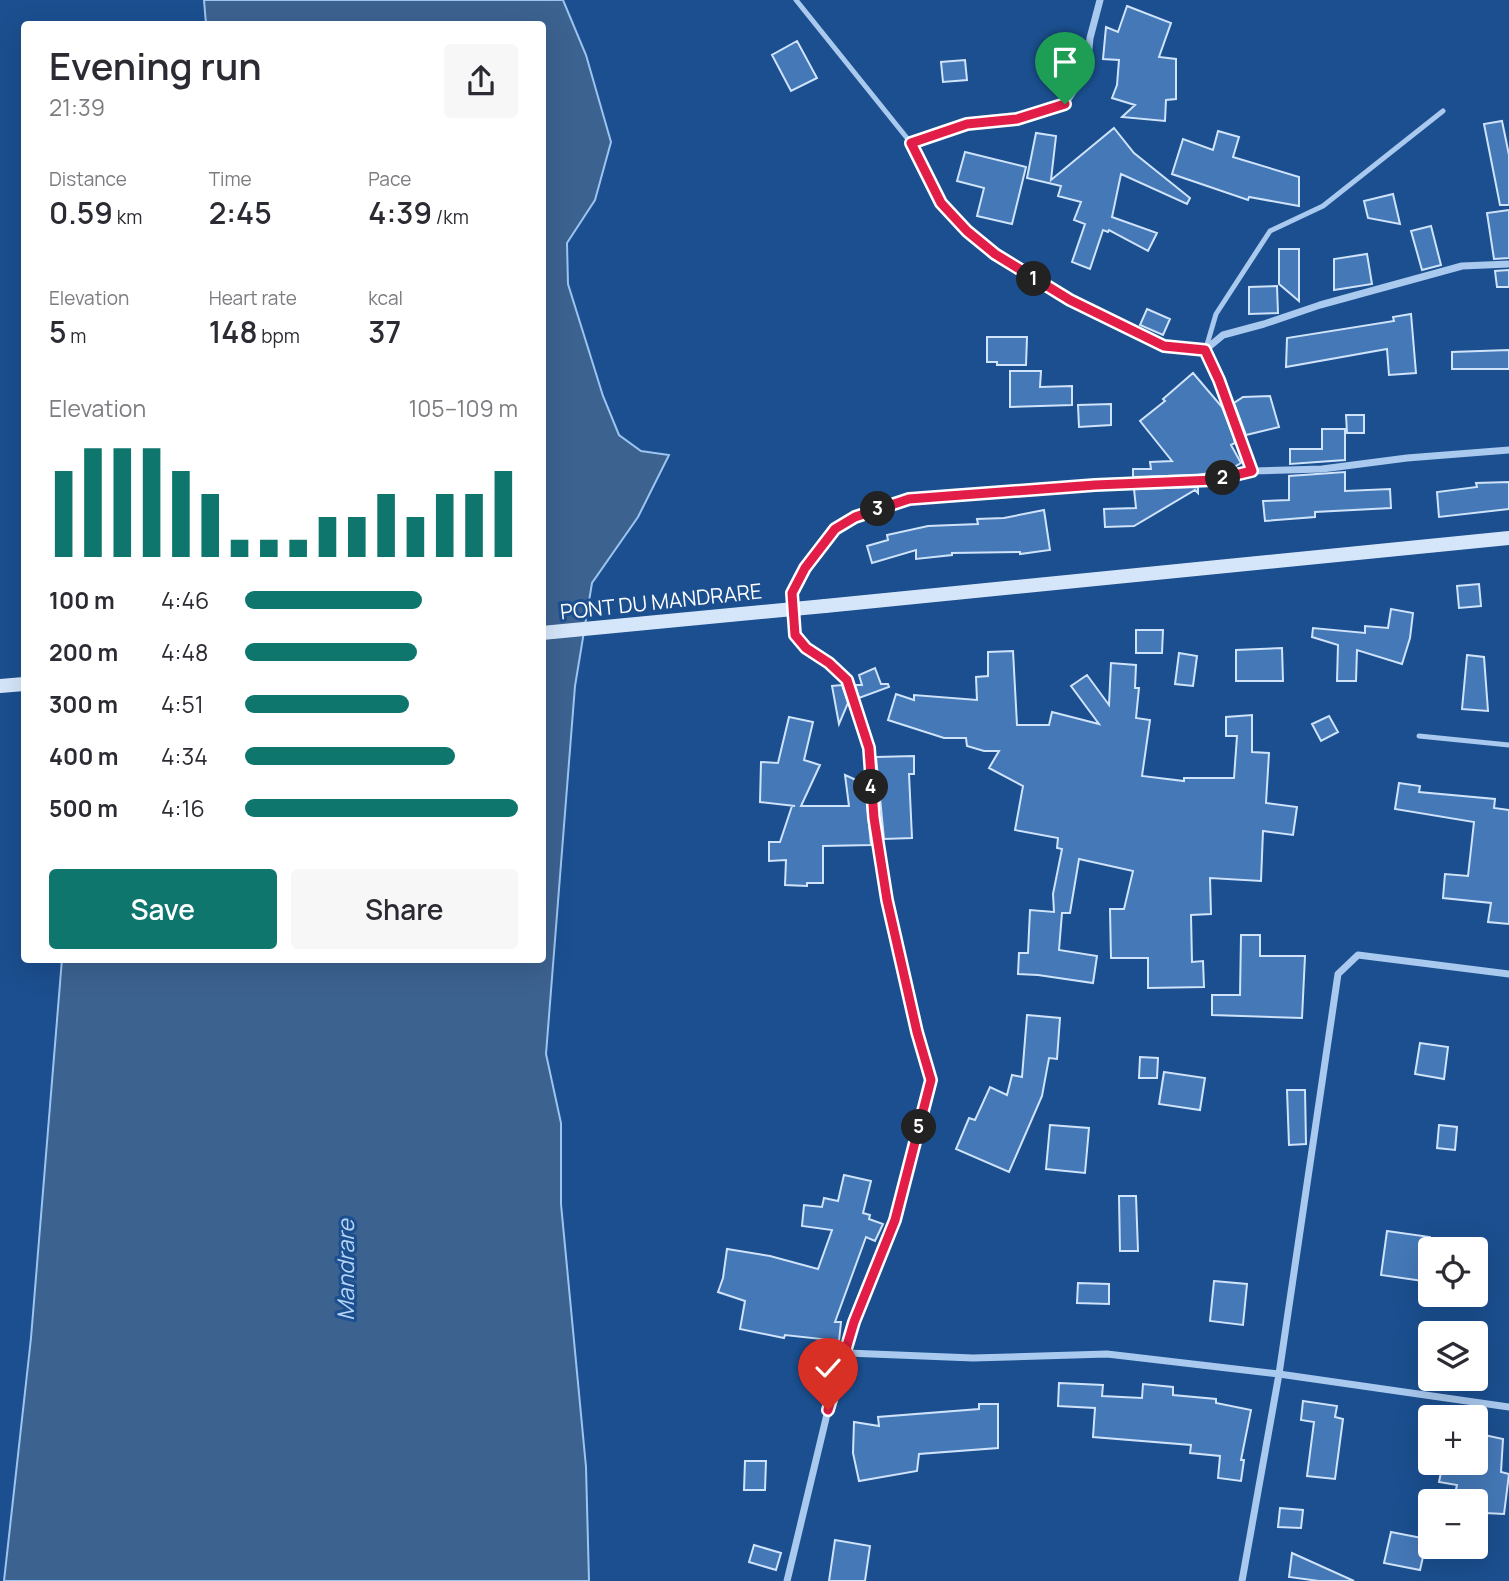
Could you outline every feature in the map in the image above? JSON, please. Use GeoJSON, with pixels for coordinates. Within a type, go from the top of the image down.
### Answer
{"type":"FeatureCollection","features":[{"type":"Feature","properties":{"kind":"main road","name":"PONT DU MANDRARE"},"geometry":{"type":"LineString","coordinates":[[546,633],[1509,538]]}},
{"type":"Feature","properties":{"kind":"main road"},"geometry":{"type":"LineString","coordinates":[[0,686],[21,684]]}},
{"type":"Feature","properties":{"kind":"street"},"geometry":{"type":"LineString","coordinates":[[1100,0],[1090,38],[1087,71],[1065,104],[1017,119],[967,124],[911,143],[941,203],[967,231],[995,254],[1070,300],[1164,346],[1205,350],[1223,335],[1320,305],[1462,266],[1509,264]]}},
{"type":"Feature","properties":{"kind":"street"},"geometry":{"type":"LineString","coordinates":[[1205,350],[1219,380],[1252,471]]}},
{"type":"Feature","properties":{"kind":"street"},"geometry":{"type":"LineString","coordinates":[[787,1581],[828,1410],[854,1322],[895,1220],[931,1080],[917,1032],[887,900],[874,818],[869,748],[847,680],[829,663],[806,648],[795,635],[792,593],[805,568],[835,529],[855,517],[909,499],[1095,485],[1214,480],[1252,471],[1322,469],[1407,458],[1509,450]]}},
{"type":"Feature","properties":{"kind":"street"},"geometry":{"type":"LineString","coordinates":[[1242,1581],[1279,1374],[1338,974],[1358,955],[1509,974]]}},
{"type":"Feature","properties":{"kind":"street"},"geometry":{"type":"LineString","coordinates":[[847,1353],[972,1358],[1107,1354],[1279,1374],[1509,1407]]}},
{"type":"Feature","properties":{"kind":"lane"},"geometry":{"type":"LineString","coordinates":[[796,0],[911,143]]}},
{"type":"Feature","properties":{"kind":"lane"},"geometry":{"type":"LineString","coordinates":[[1205,350],[1216,314],[1270,231],[1323,206],[1443,111]]}},
{"type":"Feature","properties":{"kind":"lane"},"geometry":{"type":"LineString","coordinates":[[1419,736],[1509,745]]}},
{"type":"Feature","properties":{"kind":"water","name":"Mandrare"},"geometry":{"type":"Polygon","coordinates":[[[204,0],[563,0],[586,55],[611,142],[595,200],[567,243],[568,284],[603,396],[619,435],[641,451],[669,455],[638,517],[592,583],[575,686],[546,1054],[561,1123],[561,1204],[586,1467],[589,1581],[4,1581],[31,1338],[62,963],[546,963],[546,21],[206,21],[204,0]]]}},
{"type":"Feature","properties":{"kind":"building"},"geometry":{"type":"Polygon","coordinates":[[[1127,6],[1171,23],[1159,57],[1176,59],[1176,99],[1166,100],[1165,121],[1122,117],[1135,105],[1112,98],[1117,85],[1119,60],[1103,59],[1106,27],[1118,32],[1127,6]]]}},
{"type":"Feature","properties":{"kind":"building"},"geometry":{"type":"Polygon","coordinates":[[[797,41],[817,78],[791,91],[772,55],[797,41]]]}},
{"type":"Feature","properties":{"kind":"building"},"geometry":{"type":"Polygon","coordinates":[[[965,60],[967,80],[943,82],[941,62],[965,60]]]}},
{"type":"Feature","properties":{"kind":"building"},"geometry":{"type":"Polygon","coordinates":[[[1502,121],[1509,155],[1509,205],[1500,205],[1484,124],[1502,121]]]}},
{"type":"Feature","properties":{"kind":"building"},"geometry":{"type":"Polygon","coordinates":[[[1114,128],[1134,153],[1190,198],[1187,204],[1121,174],[1112,217],[1157,233],[1148,251],[1109,230],[1103,230],[1090,269],[1072,262],[1085,224],[1074,220],[1081,202],[1058,196],[1061,186],[1027,178],[1036,133],[1056,136],[1051,180],[1114,128]]]}},
{"type":"Feature","properties":{"kind":"building"},"geometry":{"type":"Polygon","coordinates":[[[1218,131],[1239,137],[1233,157],[1299,177],[1299,206],[1249,197],[1248,200],[1172,174],[1183,139],[1213,150],[1218,131]]]}},
{"type":"Feature","properties":{"kind":"building"},"geometry":{"type":"Polygon","coordinates":[[[965,152],[1026,167],[1012,224],[977,216],[984,188],[957,181],[965,152]]]}},
{"type":"Feature","properties":{"kind":"building"},"geometry":{"type":"Polygon","coordinates":[[[1393,194],[1400,224],[1368,218],[1364,201],[1393,194]]]}},
{"type":"Feature","properties":{"kind":"building"},"geometry":{"type":"Polygon","coordinates":[[[1509,210],[1509,258],[1494,259],[1487,213],[1509,210]]]}},
{"type":"Feature","properties":{"kind":"building"},"geometry":{"type":"Polygon","coordinates":[[[1431,226],[1441,265],[1422,270],[1411,231],[1431,226]]]}},
{"type":"Feature","properties":{"kind":"building"},"geometry":{"type":"Polygon","coordinates":[[[1279,249],[1299,249],[1299,301],[1279,284],[1279,249]]]}},
{"type":"Feature","properties":{"kind":"building"},"geometry":{"type":"Polygon","coordinates":[[[1367,254],[1372,284],[1334,290],[1334,259],[1367,254]]]}},
{"type":"Feature","properties":{"kind":"building"},"geometry":{"type":"Polygon","coordinates":[[[1509,270],[1509,287],[1497,287],[1495,271],[1509,270]]]}},
{"type":"Feature","properties":{"kind":"building"},"geometry":{"type":"Polygon","coordinates":[[[1277,286],[1278,313],[1249,314],[1249,287],[1277,286]]]}},
{"type":"Feature","properties":{"kind":"building"},"geometry":{"type":"Polygon","coordinates":[[[1147,309],[1170,319],[1163,335],[1140,325],[1147,309]]]}},
{"type":"Feature","properties":{"kind":"building"},"geometry":{"type":"Polygon","coordinates":[[[1411,314],[1416,373],[1389,375],[1387,349],[1286,367],[1287,338],[1394,321],[1393,317],[1411,314]]]}},
{"type":"Feature","properties":{"kind":"building"},"geometry":{"type":"Polygon","coordinates":[[[987,337],[1027,337],[1026,365],[997,365],[997,362],[987,362],[987,337]]]}},
{"type":"Feature","properties":{"kind":"building"},"geometry":{"type":"Polygon","coordinates":[[[1509,350],[1509,369],[1452,369],[1452,352],[1509,350]]]}},
{"type":"Feature","properties":{"kind":"building"},"geometry":{"type":"Polygon","coordinates":[[[1010,371],[1041,371],[1040,387],[1072,386],[1072,405],[1010,407],[1010,371]]]}},
{"type":"Feature","properties":{"kind":"building"},"geometry":{"type":"Polygon","coordinates":[[[1193,373],[1222,407],[1234,438],[1235,443],[1231,445],[1241,463],[1231,469],[1198,475],[1133,477],[1133,469],[1151,469],[1150,462],[1172,461],[1140,421],[1193,373]]]}},
{"type":"Feature","properties":{"kind":"building"},"geometry":{"type":"Polygon","coordinates":[[[1270,396],[1279,427],[1246,435],[1234,403],[1243,397],[1270,396]]]}},
{"type":"Feature","properties":{"kind":"building"},"geometry":{"type":"Polygon","coordinates":[[[1111,404],[1111,425],[1079,427],[1078,405],[1111,404]]]}},
{"type":"Feature","properties":{"kind":"building"},"geometry":{"type":"Polygon","coordinates":[[[1346,415],[1364,415],[1364,433],[1347,433],[1346,415]]]}},
{"type":"Feature","properties":{"kind":"building"},"geometry":{"type":"Polygon","coordinates":[[[1322,429],[1345,429],[1345,460],[1290,464],[1290,449],[1322,449],[1322,429]]]}},
{"type":"Feature","properties":{"kind":"building"},"geometry":{"type":"Polygon","coordinates":[[[1345,472],[1345,491],[1390,489],[1391,508],[1315,512],[1315,517],[1265,521],[1263,501],[1289,500],[1289,476],[1345,472]]]}},
{"type":"Feature","properties":{"kind":"building"},"geometry":{"type":"Polygon","coordinates":[[[1509,482],[1509,509],[1439,517],[1437,492],[1477,487],[1476,483],[1509,482]]]}},
{"type":"Feature","properties":{"kind":"building"},"geometry":{"type":"Polygon","coordinates":[[[1198,487],[1198,493],[1195,490],[1134,526],[1105,527],[1104,509],[1136,508],[1134,489],[1198,487]]]}},
{"type":"Feature","properties":{"kind":"building"},"geometry":{"type":"Polygon","coordinates":[[[1044,510],[1050,550],[1020,554],[952,553],[916,559],[916,550],[872,563],[867,546],[888,540],[887,535],[928,526],[978,524],[977,519],[1004,518],[1044,510]]]}},
{"type":"Feature","properties":{"kind":"building"},"geometry":{"type":"Polygon","coordinates":[[[1479,584],[1481,606],[1459,608],[1457,586],[1479,584]]]}},
{"type":"Feature","properties":{"kind":"building"},"geometry":{"type":"Polygon","coordinates":[[[1391,609],[1413,613],[1410,638],[1402,664],[1357,650],[1356,681],[1337,681],[1338,645],[1312,637],[1313,628],[1365,633],[1365,626],[1388,628],[1391,609]]]}},
{"type":"Feature","properties":{"kind":"building"},"geometry":{"type":"Polygon","coordinates":[[[1136,630],[1163,630],[1162,653],[1136,653],[1136,630]]]}},
{"type":"Feature","properties":{"kind":"building"},"geometry":{"type":"Polygon","coordinates":[[[1282,648],[1283,681],[1236,681],[1236,650],[1282,648]]]}},
{"type":"Feature","properties":{"kind":"building"},"geometry":{"type":"Polygon","coordinates":[[[1013,651],[1017,725],[1049,725],[1052,712],[1099,724],[1071,686],[1087,675],[1109,705],[1111,663],[1136,665],[1135,688],[1139,688],[1136,718],[1150,720],[1142,776],[1184,781],[1184,778],[1234,778],[1237,736],[1226,736],[1226,717],[1252,715],[1252,752],[1269,753],[1266,803],[1297,807],[1293,835],[1263,831],[1261,881],[1210,878],[1211,914],[1191,915],[1192,962],[1203,961],[1204,987],[1148,988],[1148,958],[1111,958],[1110,909],[1124,909],[1133,871],[1079,859],[1070,913],[1062,913],[1059,950],[1097,956],[1093,983],[1018,974],[1019,953],[1028,953],[1030,910],[1054,912],[1053,894],[1062,849],[1057,848],[1058,838],[1015,830],[1023,786],[989,768],[999,751],[984,751],[967,746],[966,738],[944,738],[888,720],[896,694],[914,700],[914,695],[977,700],[976,677],[988,676],[988,652],[1013,651]]]}},
{"type":"Feature","properties":{"kind":"building"},"geometry":{"type":"Polygon","coordinates":[[[1179,653],[1197,656],[1193,686],[1175,684],[1179,653]]]}},
{"type":"Feature","properties":{"kind":"building"},"geometry":{"type":"Polygon","coordinates":[[[1467,655],[1484,657],[1488,711],[1462,709],[1467,655]]]}},
{"type":"Feature","properties":{"kind":"building"},"geometry":{"type":"Polygon","coordinates":[[[875,668],[881,684],[888,684],[889,687],[859,698],[855,685],[862,685],[859,675],[875,668]]]}},
{"type":"Feature","properties":{"kind":"building"},"geometry":{"type":"Polygon","coordinates":[[[842,685],[848,703],[839,724],[832,686],[842,685]]]}},
{"type":"Feature","properties":{"kind":"building"},"geometry":{"type":"Polygon","coordinates":[[[1329,716],[1338,732],[1321,741],[1312,724],[1329,716]]]}},
{"type":"Feature","properties":{"kind":"building"},"geometry":{"type":"Polygon","coordinates":[[[789,717],[813,722],[804,760],[820,765],[801,806],[849,806],[845,775],[865,784],[871,845],[823,846],[823,883],[807,883],[807,886],[785,885],[786,860],[769,861],[769,842],[780,842],[792,806],[795,806],[760,802],[761,762],[778,763],[789,717]]]}},
{"type":"Feature","properties":{"kind":"building"},"geometry":{"type":"Polygon","coordinates":[[[914,756],[914,774],[909,774],[912,838],[884,839],[876,757],[914,756]]]}},
{"type":"Feature","properties":{"kind":"building"},"geometry":{"type":"Polygon","coordinates":[[[1399,783],[1420,786],[1419,792],[1495,799],[1494,808],[1509,810],[1509,924],[1488,922],[1491,903],[1443,898],[1445,874],[1468,876],[1474,822],[1395,809],[1399,783]]]}},
{"type":"Feature","properties":{"kind":"building"},"geometry":{"type":"Polygon","coordinates":[[[1241,935],[1260,935],[1260,956],[1305,956],[1302,1018],[1212,1015],[1212,995],[1240,995],[1241,935]]]}},
{"type":"Feature","properties":{"kind":"building"},"geometry":{"type":"Polygon","coordinates":[[[1027,1015],[1060,1018],[1057,1059],[1049,1058],[1042,1096],[1009,1172],[956,1149],[969,1118],[975,1120],[990,1087],[1007,1095],[1012,1075],[1022,1077],[1027,1015]]]}},
{"type":"Feature","properties":{"kind":"building"},"geometry":{"type":"Polygon","coordinates":[[[1420,1043],[1448,1047],[1444,1079],[1415,1074],[1420,1043]]]}},
{"type":"Feature","properties":{"kind":"building"},"geometry":{"type":"Polygon","coordinates":[[[1140,1057],[1158,1058],[1157,1078],[1139,1078],[1140,1057]]]}},
{"type":"Feature","properties":{"kind":"building"},"geometry":{"type":"Polygon","coordinates":[[[1164,1072],[1205,1078],[1200,1110],[1159,1104],[1164,1072]]]}},
{"type":"Feature","properties":{"kind":"building"},"geometry":{"type":"Polygon","coordinates":[[[1287,1090],[1305,1090],[1306,1144],[1289,1145],[1287,1090]]]}},
{"type":"Feature","properties":{"kind":"building"},"geometry":{"type":"Polygon","coordinates":[[[1050,1125],[1089,1128],[1085,1173],[1046,1169],[1050,1125]]]}},
{"type":"Feature","properties":{"kind":"building"},"geometry":{"type":"Polygon","coordinates":[[[1439,1125],[1457,1127],[1455,1150],[1437,1148],[1439,1125]]]}},
{"type":"Feature","properties":{"kind":"building"},"geometry":{"type":"Polygon","coordinates":[[[844,1175],[871,1181],[863,1213],[870,1215],[869,1219],[883,1224],[875,1241],[866,1237],[835,1322],[841,1322],[839,1341],[785,1335],[784,1338],[740,1329],[745,1301],[718,1292],[727,1249],[770,1256],[818,1269],[832,1230],[802,1226],[804,1205],[822,1207],[824,1198],[838,1201],[844,1175]]]}},
{"type":"Feature","properties":{"kind":"building"},"geometry":{"type":"Polygon","coordinates":[[[1119,1196],[1136,1196],[1138,1251],[1120,1251],[1119,1196]]]}},
{"type":"Feature","properties":{"kind":"building"},"geometry":{"type":"Polygon","coordinates":[[[1387,1231],[1430,1237],[1418,1237],[1418,1280],[1381,1275],[1387,1231]]]}},
{"type":"Feature","properties":{"kind":"building"},"geometry":{"type":"Polygon","coordinates":[[[1214,1281],[1247,1284],[1243,1325],[1210,1321],[1214,1281]]]}},
{"type":"Feature","properties":{"kind":"building"},"geometry":{"type":"Polygon","coordinates":[[[1078,1283],[1109,1284],[1109,1304],[1077,1303],[1078,1283]]]}},
{"type":"Feature","properties":{"kind":"building"},"geometry":{"type":"Polygon","coordinates":[[[1059,1383],[1103,1385],[1102,1396],[1142,1398],[1143,1384],[1173,1387],[1173,1395],[1216,1399],[1216,1403],[1251,1410],[1241,1460],[1244,1460],[1241,1481],[1218,1478],[1220,1456],[1190,1453],[1191,1445],[1093,1437],[1095,1408],[1058,1406],[1059,1383]]]}},
{"type":"Feature","properties":{"kind":"building"},"geometry":{"type":"Polygon","coordinates":[[[1303,1401],[1337,1406],[1335,1417],[1343,1419],[1335,1479],[1307,1476],[1314,1422],[1301,1420],[1303,1401]]]}},
{"type":"Feature","properties":{"kind":"building"},"geometry":{"type":"Polygon","coordinates":[[[979,1404],[998,1404],[998,1448],[919,1454],[917,1471],[859,1481],[853,1453],[854,1422],[879,1426],[878,1417],[979,1409],[979,1404]]]}},
{"type":"Feature","properties":{"kind":"building"},"geometry":{"type":"Polygon","coordinates":[[[1488,1436],[1503,1439],[1501,1472],[1509,1474],[1504,1514],[1488,1513],[1488,1489],[1456,1489],[1457,1485],[1439,1482],[1440,1475],[1488,1475],[1488,1436]]]}},
{"type":"Feature","properties":{"kind":"building"},"geometry":{"type":"Polygon","coordinates":[[[745,1461],[766,1461],[765,1490],[744,1490],[745,1461]]]}},
{"type":"Feature","properties":{"kind":"building"},"geometry":{"type":"Polygon","coordinates":[[[1280,1508],[1303,1510],[1301,1528],[1278,1527],[1280,1508]]]}},
{"type":"Feature","properties":{"kind":"building"},"geometry":{"type":"Polygon","coordinates":[[[1391,1532],[1418,1537],[1418,1559],[1422,1559],[1420,1570],[1384,1563],[1391,1532]]]}},
{"type":"Feature","properties":{"kind":"building"},"geometry":{"type":"Polygon","coordinates":[[[835,1540],[870,1546],[865,1581],[829,1581],[835,1540]]]}},
{"type":"Feature","properties":{"kind":"building"},"geometry":{"type":"Polygon","coordinates":[[[754,1545],[781,1553],[776,1570],[749,1562],[754,1545]]]}},
{"type":"Feature","properties":{"kind":"building"},"geometry":{"type":"Polygon","coordinates":[[[1292,1553],[1354,1581],[1319,1581],[1289,1577],[1292,1553]]]}},
{"type":"Feature","properties":{"kind":"route"},"geometry":{"type":"LineString","coordinates":[[828,1410],[854,1322],[895,1220],[931,1080],[917,1032],[887,900],[874,818],[869,748],[847,680],[829,663],[806,648],[795,635],[792,593],[805,568],[835,529],[855,517],[909,499],[1095,485],[1214,480],[1252,471],[1219,380],[1205,350],[1164,346],[1070,300],[995,254],[967,231],[941,203],[911,143],[967,124],[1017,119],[1065,104]]}}]}
